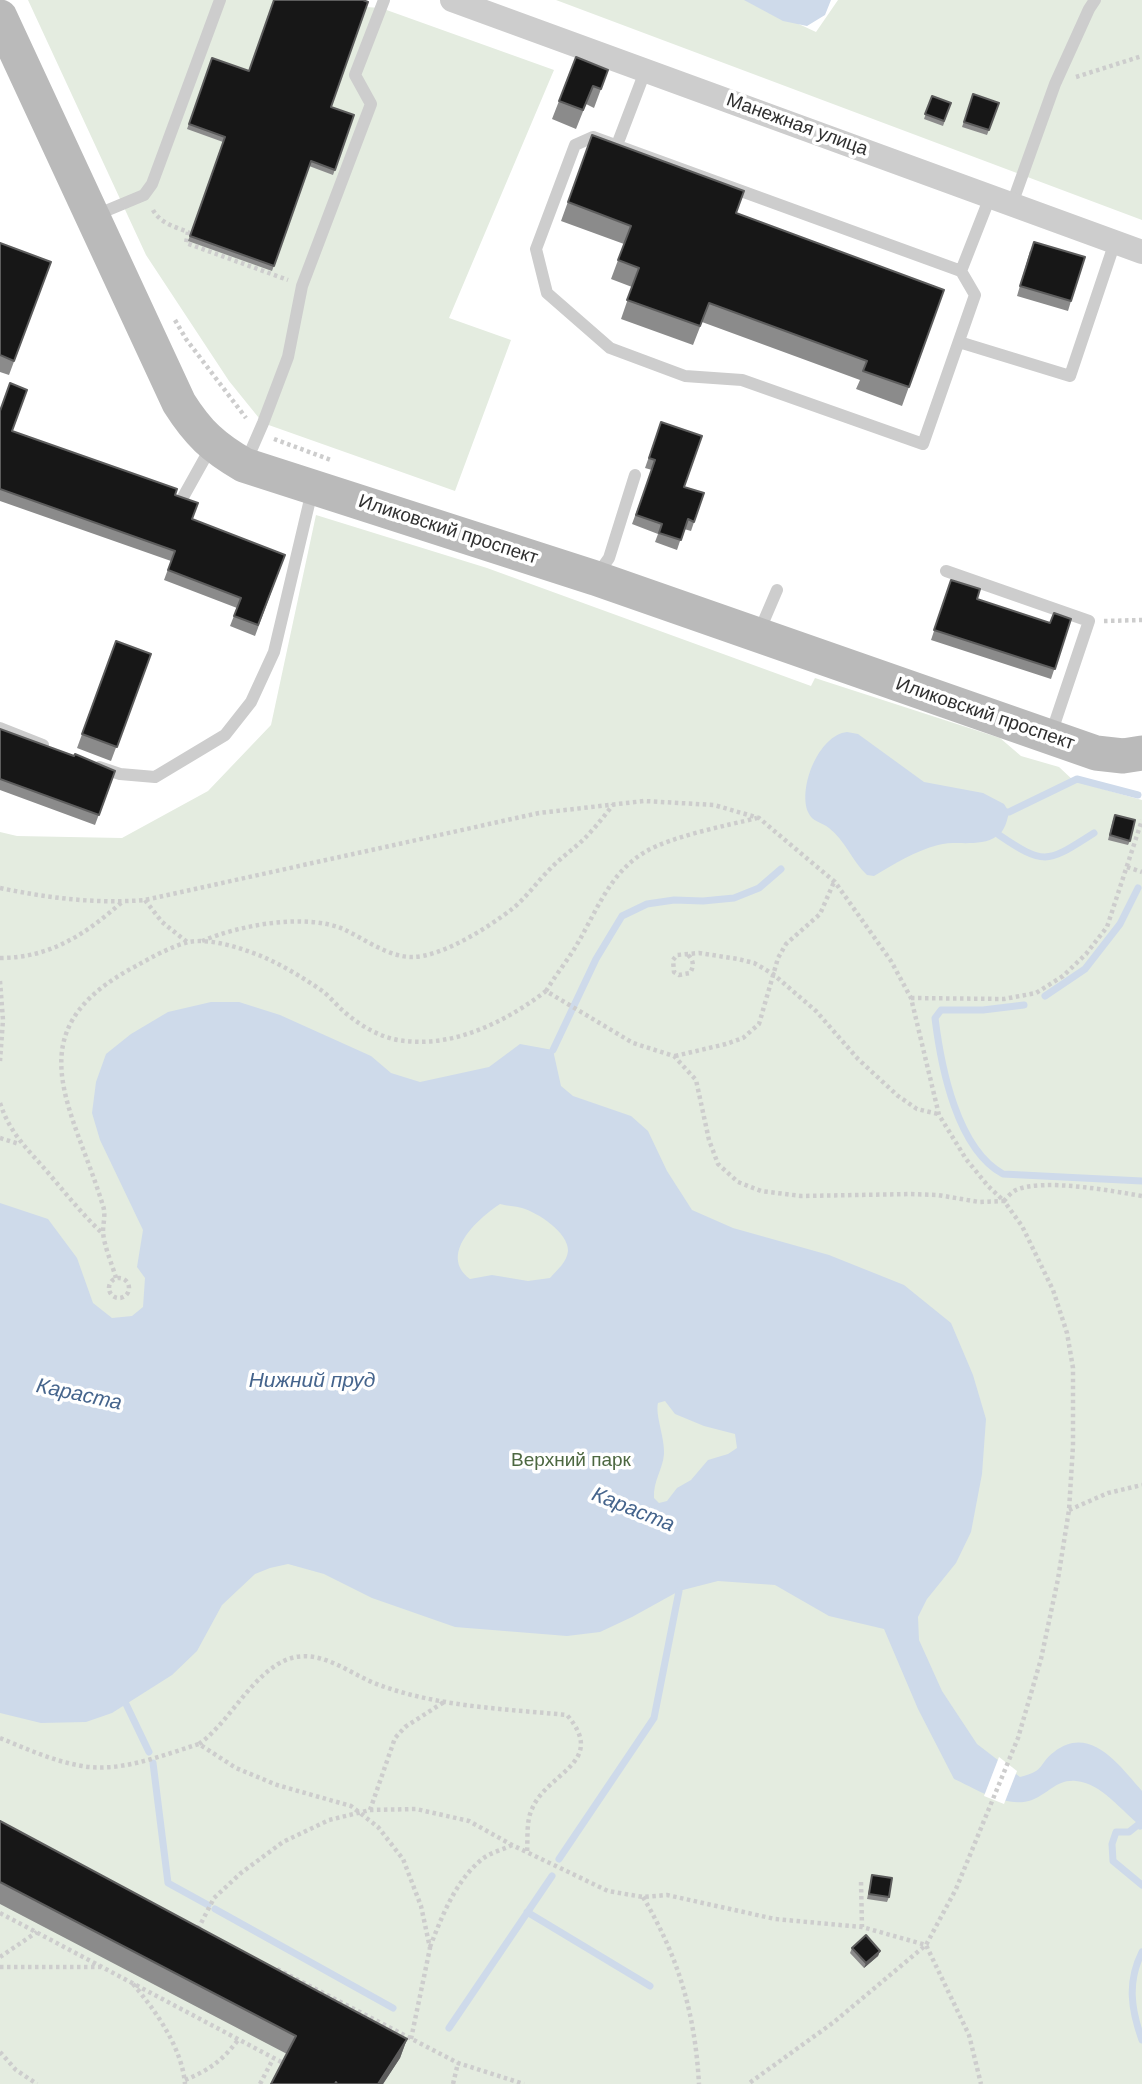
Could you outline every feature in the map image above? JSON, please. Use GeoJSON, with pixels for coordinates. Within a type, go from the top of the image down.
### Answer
{"type":"FeatureCollection","features":[{"type":"Feature","properties":{"kind":"main road","name":"Иликовский проспект"},"geometry":{"type":"LineString","coordinates":[[0,17],[179,403],[194,427],[212,445],[244,465],[595,578],[1096,753],[1123,756],[1142,753]]}},
{"type":"Feature","properties":{"kind":"street","name":"Манежная улица"},"geometry":{"type":"LineString","coordinates":[[452,0],[1142,252]]}},
{"type":"Feature","properties":{"kind":"lane"},"geometry":{"type":"LineString","coordinates":[[92,216],[144,195],[152,184],[220,0]]}},
{"type":"Feature","properties":{"kind":"lane"},"geometry":{"type":"LineString","coordinates":[[244,465],[259,434],[288,357],[302,286],[371,104],[355,75],[384,0]]}},
{"type":"Feature","properties":{"kind":"lane"},"geometry":{"type":"LineString","coordinates":[[961,271],[1001,200],[1095,0]]}},
{"type":"Feature","properties":{"kind":"lane"},"geometry":{"type":"LineString","coordinates":[[617,145],[646,69]]}},
{"type":"Feature","properties":{"kind":"lane"},"geometry":{"type":"LineString","coordinates":[[593,137],[617,145],[961,271],[975,295],[923,444],[742,380],[685,376],[610,348],[547,293],[537,249],[575,145],[593,137]]}},
{"type":"Feature","properties":{"kind":"lane"},"geometry":{"type":"LineString","coordinates":[[959,342],[1070,376],[1115,242]]}},
{"type":"Feature","properties":{"kind":"lane"},"geometry":{"type":"LineString","coordinates":[[182,499],[212,445]]}},
{"type":"Feature","properties":{"kind":"lane"},"geometry":{"type":"LineString","coordinates":[[595,578],[609,558],[635,475]]}},
{"type":"Feature","properties":{"kind":"lane"},"geometry":{"type":"LineString","coordinates":[[84,761],[120,774],[155,777],[225,735],[251,702],[274,652],[313,487]]}},
{"type":"Feature","properties":{"kind":"lane"},"geometry":{"type":"LineString","coordinates":[[946,571],[1089,621],[1050,737]]}},
{"type":"Feature","properties":{"kind":"lane"},"geometry":{"type":"LineString","coordinates":[[758,635],[776,590]]}},
{"type":"Feature","properties":{"kind":"lane"},"geometry":{"type":"LineString","coordinates":[[0,728],[60,751]]}},
{"type":"Feature","properties":{"kind":"path"},"geometry":{"type":"LineString","coordinates":[[1055,84],[1142,56]]}},
{"type":"Feature","properties":{"kind":"path"},"geometry":{"type":"LineString","coordinates":[[144,195],[156,216],[167,224],[188,232],[186,243],[302,286]]}},
{"type":"Feature","properties":{"kind":"path"},"geometry":{"type":"LineString","coordinates":[[172,315],[186,339],[259,434],[337,462]]}},
{"type":"Feature","properties":{"kind":"path"},"geometry":{"type":"LineString","coordinates":[[1089,621],[1142,620]]}},
{"type":"Feature","properties":{"kind":"path"},"geometry":{"type":"LineString","coordinates":[[0,888],[78,900],[145,900],[539,813],[644,801],[714,806],[758,818],[835,882],[891,961],[911,998],[939,1115],[966,1159],[1004,1201],[1022,1226],[1053,1290],[1067,1333],[1073,1368],[1073,1446],[1069,1510],[1041,1658],[1018,1738],[980,1836],[926,1945],[834,2022],[748,2084]]}},
{"type":"Feature","properties":{"kind":"path"},"geometry":{"type":"LineString","coordinates":[[202,941],[219,934],[276,923],[315,921],[339,928],[388,952],[411,957],[430,954],[477,933],[514,908],[550,868],[584,839],[613,805]]}},
{"type":"Feature","properties":{"kind":"path"},"geometry":{"type":"LineString","coordinates":[[116,1278],[103,1234],[105,1210],[65,1101],[61,1060],[65,1032],[85,1000],[111,978],[187,942],[202,941],[261,956],[292,972],[324,992],[362,1026],[383,1036],[408,1042],[435,1041],[484,1028],[527,1006],[546,991],[576,946],[612,883],[629,863],[647,851],[672,842],[758,818]]}},
{"type":"Feature","properties":{"kind":"path"},"geometry":{"type":"LineString","coordinates":[[911,998],[1004,999],[1036,993],[1063,976],[1086,954],[1107,927],[1142,820]]}},
{"type":"Feature","properties":{"kind":"path"},"geometry":{"type":"LineString","coordinates":[[1127,867],[1142,872]]}},
{"type":"Feature","properties":{"kind":"path"},"geometry":{"type":"LineString","coordinates":[[674,1056],[743,1038],[759,1024],[773,974],[786,944],[820,914],[835,882]]}},
{"type":"Feature","properties":{"kind":"path"},"geometry":{"type":"LineString","coordinates":[[145,900],[162,922],[187,942]]}},
{"type":"Feature","properties":{"kind":"path"},"geometry":{"type":"LineString","coordinates":[[0,958],[23,958],[53,948],[84,933],[122,902]]}},
{"type":"Feature","properties":{"kind":"path"},"geometry":{"type":"LineString","coordinates":[[688,955],[693,960],[694,967],[690,973],[679,975],[674,972],[673,960],[677,955],[699,953],[754,962],[773,974],[816,1011],[858,1059],[898,1096],[917,1109],[939,1115]]}},
{"type":"Feature","properties":{"kind":"path"},"geometry":{"type":"LineString","coordinates":[[0,981],[3,1020],[0,1061]]}},
{"type":"Feature","properties":{"kind":"path"},"geometry":{"type":"LineString","coordinates":[[546,991],[633,1043],[674,1056],[696,1080],[709,1140],[718,1164],[738,1182],[761,1191],[801,1196],[938,1195],[979,1202],[1004,1201],[1015,1191],[1033,1187],[1062,1186],[1142,1196]]}},
{"type":"Feature","properties":{"kind":"path"},"geometry":{"type":"LineString","coordinates":[[0,1103],[6,1122],[20,1144],[103,1234]]}},
{"type":"Feature","properties":{"kind":"path"},"geometry":{"type":"LineString","coordinates":[[0,1138],[20,1144]]}},
{"type":"Feature","properties":{"kind":"path"},"geometry":{"type":"LineString","coordinates":[[116,1278],[126,1280],[129,1284],[129,1291],[125,1296],[114,1297],[110,1292],[111,1281],[116,1278]]}},
{"type":"Feature","properties":{"kind":"path"},"geometry":{"type":"LineString","coordinates":[[1069,1510],[1108,1493],[1142,1485]]}},
{"type":"Feature","properties":{"kind":"path"},"geometry":{"type":"LineString","coordinates":[[0,1738],[47,1758],[85,1767],[117,1766],[199,1744],[224,1721],[260,1679],[279,1664],[295,1657],[313,1656],[332,1661],[381,1686],[445,1702],[567,1716],[579,1729],[582,1744],[578,1757],[539,1797],[531,1810],[527,1853]]}},
{"type":"Feature","properties":{"kind":"path"},"geometry":{"type":"LineString","coordinates":[[370,1810],[395,1738],[405,1727],[445,1702]]}},
{"type":"Feature","properties":{"kind":"path"},"geometry":{"type":"LineString","coordinates":[[199,1744],[246,1772],[277,1785],[351,1805],[379,1827],[402,1859],[421,1906],[430,1948]]}},
{"type":"Feature","properties":{"kind":"path"},"geometry":{"type":"LineString","coordinates":[[198,1929],[214,1898],[241,1873],[283,1842],[329,1820],[370,1810],[416,1809],[469,1821],[527,1853],[608,1891],[643,1897],[667,1895],[775,1919],[862,1927],[926,1945],[969,2035],[981,2084]]}},
{"type":"Feature","properties":{"kind":"path"},"geometry":{"type":"LineString","coordinates":[[411,2039],[430,1948],[442,1916],[460,1883],[483,1858],[512,1845]]}},
{"type":"Feature","properties":{"kind":"path"},"geometry":{"type":"LineString","coordinates":[[861,1882],[862,1927]]}},
{"type":"Feature","properties":{"kind":"path"},"geometry":{"type":"LineString","coordinates":[[643,1897],[663,1931],[688,2001],[699,2084]]}},
{"type":"Feature","properties":{"kind":"path"},"geometry":{"type":"LineString","coordinates":[[0,1913],[293,2068]]}},
{"type":"Feature","properties":{"kind":"path"},"geometry":{"type":"LineString","coordinates":[[186,1922],[210,1935]]}},
{"type":"Feature","properties":{"kind":"path"},"geometry":{"type":"LineString","coordinates":[[0,1957],[37,1932]]}},
{"type":"Feature","properties":{"kind":"path"},"geometry":{"type":"LineString","coordinates":[[269,1965],[458,2063],[524,2084]]}},
{"type":"Feature","properties":{"kind":"path"},"geometry":{"type":"LineString","coordinates":[[0,1967],[102,1967]]}},
{"type":"Feature","properties":{"kind":"path"},"geometry":{"type":"LineString","coordinates":[[131,1981],[153,2007],[175,2050],[185,2082],[224,2059],[237,2040]]}},
{"type":"Feature","properties":{"kind":"path"},"geometry":{"type":"LineString","coordinates":[[0,2052],[16,2070],[37,2084]]}},
{"type":"Feature","properties":{"kind":"path"},"geometry":{"type":"LineString","coordinates":[[260,2084],[273,2059]]}},
{"type":"Feature","properties":{"kind":"path"},"geometry":{"type":"LineString","coordinates":[[453,2084],[458,2063]]}},
{"type":"Feature","properties":{"kind":"green space"},"geometry":{"type":"Polygon","coordinates":[[[28,0],[347,0],[366,7],[381,8],[554,70],[449,318],[511,340],[455,491],[263,423],[229,381],[146,255],[28,0]]]}},
{"type":"Feature","properties":{"kind":"green space"},"geometry":{"type":"Polygon","coordinates":[[[556,0],[747,0],[816,32],[838,0],[1142,0],[1142,220],[556,0]]]}},
{"type":"Feature","properties":{"kind":"green space","name":"Верхний парк"},"geometry":{"type":"Polygon","coordinates":[[[316,515],[487,568],[811,686],[815,678],[1000,738],[1021,756],[1059,767],[1074,781],[1142,800],[1142,2084],[0,2084],[0,832],[17,836],[122,838],[208,791],[271,725],[316,515]]]}},
{"type":"Feature","properties":{"kind":"water"},"geometry":{"type":"Polygon","coordinates":[[[744,0],[831,0],[825,15],[807,26],[783,21],[744,0]]]}},
{"type":"Feature","properties":{"kind":"water"},"geometry":{"type":"Polygon","coordinates":[[[847,732],[858,734],[924,782],[983,793],[1004,804],[1009,812],[1004,829],[990,840],[938,845],[913,854],[874,876],[867,875],[835,833],[810,815],[806,802],[809,776],[820,752],[837,735],[847,732]]]}},
{"type":"Feature","properties":{"kind":"water","name":"Нижний пруд"},"geometry":{"type":"Polygon","coordinates":[[[211,1002],[239,1002],[280,1015],[371,1056],[391,1073],[420,1082],[489,1067],[520,1044],[553,1050],[561,1086],[573,1096],[631,1116],[648,1131],[667,1171],[692,1210],[733,1228],[829,1255],[904,1285],[951,1323],[973,1375],[986,1419],[982,1474],[971,1532],[956,1563],[927,1599],[918,1617],[919,1640],[942,1691],[977,1744],[1020,1777],[1038,1769],[1054,1752],[1067,1745],[1092,1745],[1114,1760],[1142,1791],[1142,1827],[1103,1792],[1085,1783],[1063,1782],[1032,1800],[1012,1802],[992,1797],[954,1779],[918,1709],[884,1629],[829,1616],[775,1585],[718,1581],[679,1591],[600,1632],[567,1636],[455,1627],[372,1598],[324,1574],[288,1564],[255,1574],[222,1605],[197,1651],[172,1675],[112,1713],[86,1722],[41,1723],[0,1713],[0,1203],[48,1219],[77,1258],[93,1303],[112,1318],[132,1316],[143,1307],[145,1278],[137,1267],[143,1230],[100,1140],[92,1113],[96,1082],[106,1054],[131,1034],[168,1012],[211,1002]],[[500,1204],[481,1219],[464,1238],[458,1259],[461,1270],[470,1279],[492,1275],[528,1281],[550,1278],[566,1259],[568,1251],[563,1237],[551,1224],[536,1214],[500,1204]],[[665,1401],[658,1403],[657,1408],[664,1448],[654,1492],[654,1498],[659,1503],[667,1501],[677,1488],[691,1480],[708,1460],[728,1454],[737,1448],[735,1434],[704,1426],[675,1414],[665,1401]]]}},
{"type":"Feature","properties":{"kind":"pier"},"geometry":{"type":"Polygon","coordinates":[[[999,1757],[1017,1771],[1004,1804],[984,1796],[999,1757]]]}},
{"type":"Feature","properties":{"kind":"building"},"geometry":{"type":"Polygon","coordinates":[[[274,0],[368,2],[331,107],[354,115],[335,170],[311,161],[274,266],[190,236],[225,137],[189,124],[212,58],[249,71],[274,0]]]}},
{"type":"Feature","properties":{"kind":"building"},"geometry":{"type":"Polygon","coordinates":[[[576,57],[608,70],[601,89],[593,86],[583,110],[559,101],[576,57]]]}},
{"type":"Feature","properties":{"kind":"building"},"geometry":{"type":"Polygon","coordinates":[[[973,94],[999,103],[989,130],[964,122],[973,94]]]}},
{"type":"Feature","properties":{"kind":"building"},"geometry":{"type":"Polygon","coordinates":[[[932,96],[951,103],[944,121],[925,114],[932,96]]]}},
{"type":"Feature","properties":{"kind":"building"},"geometry":{"type":"Polygon","coordinates":[[[592,135],[744,191],[736,213],[944,290],[909,387],[863,371],[867,361],[709,303],[700,326],[627,300],[639,268],[618,260],[631,226],[568,202],[592,135]]]}},
{"type":"Feature","properties":{"kind":"building"},"geometry":{"type":"Polygon","coordinates":[[[1034,242],[1085,257],[1071,301],[1020,286],[1034,242]]]}},
{"type":"Feature","properties":{"kind":"building"},"geometry":{"type":"Polygon","coordinates":[[[0,243],[51,262],[14,361],[0,355],[0,243]]]}},
{"type":"Feature","properties":{"kind":"building"},"geometry":{"type":"Polygon","coordinates":[[[10,383],[27,390],[12,431],[177,489],[175,495],[198,503],[192,519],[285,555],[258,625],[234,616],[241,598],[168,570],[175,551],[0,489],[0,411],[10,383]]]}},
{"type":"Feature","properties":{"kind":"building"},"geometry":{"type":"Polygon","coordinates":[[[661,422],[702,436],[684,487],[704,493],[694,522],[688,519],[681,540],[659,533],[662,524],[636,515],[655,460],[649,458],[661,422]]]}},
{"type":"Feature","properties":{"kind":"building"},"geometry":{"type":"Polygon","coordinates":[[[951,580],[980,589],[977,599],[1050,623],[1054,613],[1071,619],[1055,669],[934,630],[951,580]]]}},
{"type":"Feature","properties":{"kind":"building"},"geometry":{"type":"Polygon","coordinates":[[[116,641],[151,654],[117,747],[82,734],[116,641]]]}},
{"type":"Feature","properties":{"kind":"building"},"geometry":{"type":"Polygon","coordinates":[[[0,729],[74,756],[75,754],[115,771],[99,815],[0,779],[0,729]]]}},
{"type":"Feature","properties":{"kind":"building"},"geometry":{"type":"Polygon","coordinates":[[[1115,815],[1135,820],[1130,841],[1110,835],[1115,815]]]}},
{"type":"Feature","properties":{"kind":"building"},"geometry":{"type":"Polygon","coordinates":[[[0,1821],[407,2039],[378,2084],[271,2084],[296,2036],[0,1882],[0,1821]]]}},
{"type":"Feature","properties":{"kind":"building"},"geometry":{"type":"Polygon","coordinates":[[[872,1875],[892,1878],[889,1897],[869,1894],[872,1875]]]}},
{"type":"Feature","properties":{"kind":"building"},"geometry":{"type":"Polygon","coordinates":[[[866,1935],[880,1951],[866,1963],[852,1948],[866,1935]]]}},
{"type":"Feature","properties":{"kind":"waterway"},"geometry":{"type":"LineString","coordinates":[[1002,812],[1009,812],[1077,779],[1138,795]]}},
{"type":"Feature","properties":{"kind":"waterway"},"geometry":{"type":"LineString","coordinates":[[999,835],[1027,852],[1047,857],[1066,850],[1094,833]]}},
{"type":"Feature","properties":{"kind":"waterway"},"geometry":{"type":"LineString","coordinates":[[553,1050],[596,959],[622,916],[647,904],[674,900],[734,898],[759,888],[781,869]]}},
{"type":"Feature","properties":{"kind":"waterway"},"geometry":{"type":"LineString","coordinates":[[1045,996],[1085,969],[1120,924],[1138,888]]}},
{"type":"Feature","properties":{"kind":"waterway"},"geometry":{"type":"LineString","coordinates":[[1024,1005],[983,1010],[941,1010],[935,1018],[942,1060],[954,1105],[974,1146],[987,1162],[1003,1174],[1142,1181]]}},
{"type":"Feature","properties":{"kind":"waterway"},"geometry":{"type":"LineString","coordinates":[[559,1859],[654,1718],[679,1591]]}},
{"type":"Feature","properties":{"kind":"waterway"},"geometry":{"type":"LineString","coordinates":[[126,1704],[149,1752]]}},
{"type":"Feature","properties":{"kind":"waterway"},"geometry":{"type":"LineString","coordinates":[[153,1763],[168,1883],[208,1905]]}},
{"type":"Feature","properties":{"kind":"waterway"},"geometry":{"type":"LineString","coordinates":[[1140,1826],[1139,1824],[1129,1832],[1116,1832],[1112,1844],[1113,1861],[1142,1885]]}},
{"type":"Feature","properties":{"kind":"waterway"},"geometry":{"type":"LineString","coordinates":[[449,2028],[552,1876]]}},
{"type":"Feature","properties":{"kind":"waterway"},"geometry":{"type":"LineString","coordinates":[[215,1909],[393,2008]]}},
{"type":"Feature","properties":{"kind":"waterway"},"geometry":{"type":"LineString","coordinates":[[527,1912],[650,1986]]}},
{"type":"Feature","properties":{"kind":"waterway"},"geometry":{"type":"LineString","coordinates":[[1142,1952],[1134,1974],[1132,1996],[1142,2040]]}},
{"type":"Feature","properties":{"kind":"water label","name":"Караста"},"geometry":{"type":"Point","coordinates":[79,1395]}},
{"type":"Feature","properties":{"kind":"water label","name":"Караста"},"geometry":{"type":"Point","coordinates":[633,1510]}}]}
